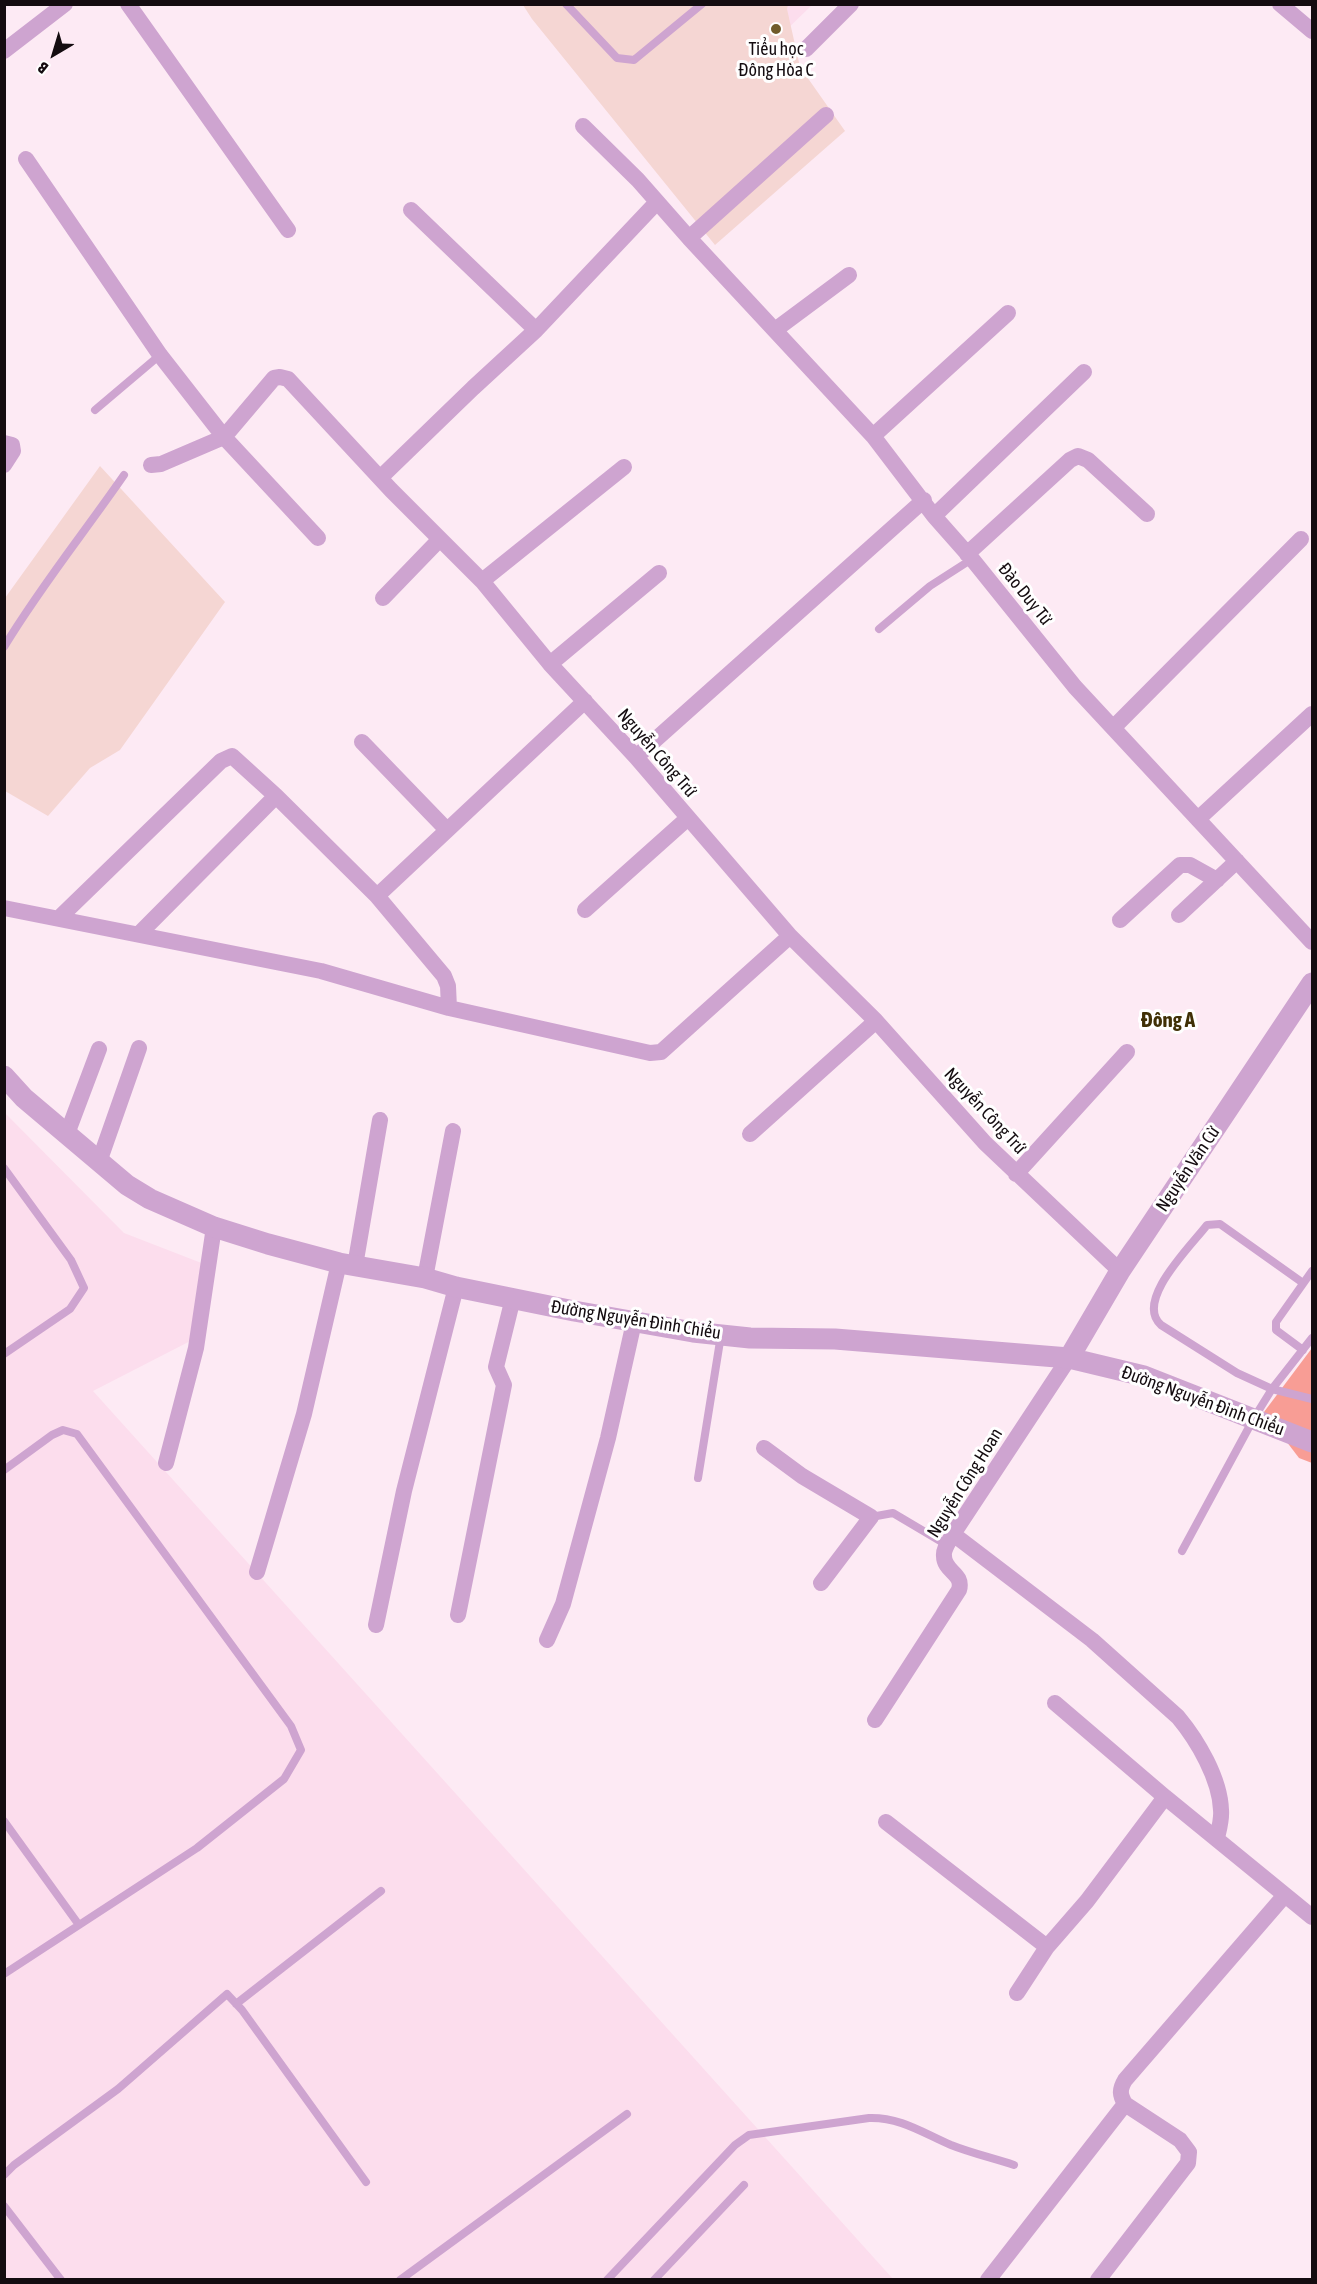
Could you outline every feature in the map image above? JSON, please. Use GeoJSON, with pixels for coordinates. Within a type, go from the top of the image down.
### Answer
{"type":"FeatureCollection","features":[{"type":"Feature","properties":{"kind":"street"},"geometry":{"type":"LineString","coordinates":[[4,51],[65,4]]}},
{"type":"Feature","properties":{"kind":"street"},"geometry":{"type":"LineString","coordinates":[[128,4],[288,230]]}},
{"type":"Feature","properties":{"kind":"street"},"geometry":{"type":"LineString","coordinates":[[806,49],[850,4]]}},
{"type":"Feature","properties":{"kind":"street"},"geometry":{"type":"LineString","coordinates":[[1280,4],[1312,31]]}},
{"type":"Feature","properties":{"kind":"street"},"geometry":{"type":"LineString","coordinates":[[688,238],[826,115]]}},
{"type":"Feature","properties":{"kind":"street","name":"Đào Duy Từ"},"geometry":{"type":"LineString","coordinates":[[583,126],[638,180],[688,238],[873,436],[934,516],[970,556],[1075,687],[1312,942]]}},
{"type":"Feature","properties":{"kind":"street"},"geometry":{"type":"LineString","coordinates":[[26,159],[160,355],[224,437],[318,538]]}},
{"type":"Feature","properties":{"kind":"street"},"geometry":{"type":"LineString","coordinates":[[380,478],[473,387],[536,330],[657,202]]}},
{"type":"Feature","properties":{"kind":"street"},"geometry":{"type":"LineString","coordinates":[[411,210],[536,330]]}},
{"type":"Feature","properties":{"kind":"street"},"geometry":{"type":"LineString","coordinates":[[775,330],[849,276]]}},
{"type":"Feature","properties":{"kind":"street"},"geometry":{"type":"LineString","coordinates":[[873,436],[1008,313]]}},
{"type":"Feature","properties":{"kind":"street"},"geometry":{"type":"LineString","coordinates":[[934,516],[1084,372]]}},
{"type":"Feature","properties":{"kind":"street","name":"Nguyễn Công Trứ"},"geometry":{"type":"LineString","coordinates":[[151,465],[161,464],[224,437],[274,378],[288,379],[380,478],[482,581],[550,664],[636,757],[790,936],[876,1021],[985,1143],[1120,1270]]}},
{"type":"Feature","properties":{"kind":"street"},"geometry":{"type":"LineString","coordinates":[[4,443],[12,445],[13,452],[4,465]]}},
{"type":"Feature","properties":{"kind":"street"},"geometry":{"type":"LineString","coordinates":[[970,556],[1070,460],[1078,456],[1088,460],[1148,514]]}},
{"type":"Feature","properties":{"kind":"street"},"geometry":{"type":"LineString","coordinates":[[482,581],[624,467]]}},
{"type":"Feature","properties":{"kind":"street"},"geometry":{"type":"LineString","coordinates":[[636,757],[924,500]]}},
{"type":"Feature","properties":{"kind":"street"},"geometry":{"type":"LineString","coordinates":[[383,598],[440,539]]}},
{"type":"Feature","properties":{"kind":"street"},"geometry":{"type":"LineString","coordinates":[[1113,728],[1301,539]]}},
{"type":"Feature","properties":{"kind":"street"},"geometry":{"type":"LineString","coordinates":[[550,664],[659,573]]}},
{"type":"Feature","properties":{"kind":"street"},"geometry":{"type":"LineString","coordinates":[[377,896],[585,701]]}},
{"type":"Feature","properties":{"kind":"street"},"geometry":{"type":"LineString","coordinates":[[1198,819],[1312,714]]}},
{"type":"Feature","properties":{"kind":"street"},"geometry":{"type":"LineString","coordinates":[[362,742],[447,830]]}},
{"type":"Feature","properties":{"kind":"street"},"geometry":{"type":"LineString","coordinates":[[59,918],[226,757],[232,756],[238,759],[377,896],[444,976],[448,986],[449,1008]]}},
{"type":"Feature","properties":{"kind":"street"},"geometry":{"type":"LineString","coordinates":[[139,934],[276,796]]}},
{"type":"Feature","properties":{"kind":"street"},"geometry":{"type":"LineString","coordinates":[[585,910],[688,818]]}},
{"type":"Feature","properties":{"kind":"street"},"geometry":{"type":"LineString","coordinates":[[1179,915],[1237,861]]}},
{"type":"Feature","properties":{"kind":"street"},"geometry":{"type":"LineString","coordinates":[[1120,920],[1180,865],[1190,865],[1217,880]]}},
{"type":"Feature","properties":{"kind":"street"},"geometry":{"type":"LineString","coordinates":[[4,908],[321,971],[449,1008],[650,1053],[661,1052],[790,936]]}},
{"type":"Feature","properties":{"kind":"street","name":"Nguyễn Văn Cừ"},"geometry":{"type":"LineString","coordinates":[[1069,1358],[1120,1270],[1312,984]]}},
{"type":"Feature","properties":{"kind":"street"},"geometry":{"type":"LineString","coordinates":[[750,1134],[876,1021]]}},
{"type":"Feature","properties":{"kind":"street"},"geometry":{"type":"LineString","coordinates":[[99,1162],[139,1048]]}},
{"type":"Feature","properties":{"kind":"street"},"geometry":{"type":"LineString","coordinates":[[67,1134],[99,1049]]}},
{"type":"Feature","properties":{"kind":"street"},"geometry":{"type":"LineString","coordinates":[[1016,1174],[1127,1052]]}},
{"type":"Feature","properties":{"kind":"street","name":"Đường Nguyễn Đình Chiểu"},"geometry":{"type":"LineString","coordinates":[[4,1076],[24,1098],[127,1185],[150,1199],[214,1227],[268,1244],[347,1264],[426,1278],[456,1287],[634,1322],[721,1335],[750,1338],[835,1339],[1069,1358],[1144,1376],[1312,1442]]}},
{"type":"Feature","properties":{"kind":"street"},"geometry":{"type":"LineString","coordinates":[[257,1572],[347,1264],[381,1120]]}},
{"type":"Feature","properties":{"kind":"street"},"geometry":{"type":"LineString","coordinates":[[426,1278],[453,1131]]}},
{"type":"Feature","properties":{"kind":"street"},"geometry":{"type":"LineString","coordinates":[[166,1463],[196,1348],[214,1227]]}},
{"type":"Feature","properties":{"kind":"street"},"geometry":{"type":"LineString","coordinates":[[376,1625],[404,1491],[456,1287]]}},
{"type":"Feature","properties":{"kind":"street"},"geometry":{"type":"LineString","coordinates":[[458,1615],[504,1385],[496,1367],[513,1298]]}},
{"type":"Feature","properties":{"kind":"street"},"geometry":{"type":"LineString","coordinates":[[547,1640],[563,1604],[608,1438],[634,1322]]}},
{"type":"Feature","properties":{"kind":"street","name":"Nguyễn Công Hoan"},"geometry":{"type":"LineString","coordinates":[[875,1720],[959,1590],[961,1584],[959,1577],[945,1564],[943,1554],[950,1539],[1069,1358]]}},
{"type":"Feature","properties":{"kind":"street"},"geometry":{"type":"LineString","coordinates":[[764,1448],[802,1476],[871,1517],[820,1583]]}},
{"type":"Feature","properties":{"kind":"street"},"geometry":{"type":"LineString","coordinates":[[950,1539],[1092,1640],[1178,1717],[1191,1732],[1215,1780],[1221,1812],[1217,1838]]}},
{"type":"Feature","properties":{"kind":"street"},"geometry":{"type":"LineString","coordinates":[[1055,1703],[1165,1797],[1312,1917]]}},
{"type":"Feature","properties":{"kind":"street"},"geometry":{"type":"LineString","coordinates":[[1017,1994],[1047,1947],[1087,1901],[1165,1797]]}},
{"type":"Feature","properties":{"kind":"street"},"geometry":{"type":"LineString","coordinates":[[886,1822],[1047,1947]]}},
{"type":"Feature","properties":{"kind":"street"},"geometry":{"type":"LineString","coordinates":[[1098,2280],[1188,2163],[1189,2151],[1180,2140],[1125,2104],[1120,2094],[1121,2087],[1285,1895]]}},
{"type":"Feature","properties":{"kind":"street"},"geometry":{"type":"LineString","coordinates":[[988,2280],[1125,2104]]}},
{"type":"Feature","properties":{"kind":"lane"},"geometry":{"type":"LineString","coordinates":[[566,4],[617,58],[634,60],[702,4]]}},
{"type":"Feature","properties":{"kind":"lane"},"geometry":{"type":"LineString","coordinates":[[95,410],[160,355]]}},
{"type":"Feature","properties":{"kind":"lane"},"geometry":{"type":"LineString","coordinates":[[4,647],[29,605],[124,475]]}},
{"type":"Feature","properties":{"kind":"lane"},"geometry":{"type":"LineString","coordinates":[[879,629],[970,556]]}},
{"type":"Feature","properties":{"kind":"lane"},"geometry":{"type":"LineString","coordinates":[[4,1168],[71,1260],[84,1288],[70,1309],[4,1354]]}},
{"type":"Feature","properties":{"kind":"lane"},"geometry":{"type":"LineString","coordinates":[[1303,1283],[1220,1224],[1213,1223],[1207,1225],[1160,1286],[1153,1309],[1155,1320],[1161,1325],[1237,1373],[1272,1389],[1312,1400]]}},
{"type":"Feature","properties":{"kind":"lane"},"geometry":{"type":"LineString","coordinates":[[1303,1350],[1276,1330],[1276,1322],[1312,1271]]}},
{"type":"Feature","properties":{"kind":"lane"},"geometry":{"type":"LineString","coordinates":[[698,1478],[721,1335]]}},
{"type":"Feature","properties":{"kind":"lane"},"geometry":{"type":"LineString","coordinates":[[1182,1551],[1254,1418],[1272,1389],[1312,1338]]}},
{"type":"Feature","properties":{"kind":"lane"},"geometry":{"type":"LineString","coordinates":[[4,1470],[63,1430],[76,1434],[291,1726],[301,1750],[284,1779],[197,1848],[4,1974]]}},
{"type":"Feature","properties":{"kind":"lane"},"geometry":{"type":"LineString","coordinates":[[871,1517],[893,1513],[950,1539]]}},
{"type":"Feature","properties":{"kind":"lane"},"geometry":{"type":"LineString","coordinates":[[4,1821],[79,1925]]}},
{"type":"Feature","properties":{"kind":"lane"},"geometry":{"type":"LineString","coordinates":[[236,2004],[381,1891]]}},
{"type":"Feature","properties":{"kind":"lane"},"geometry":{"type":"LineString","coordinates":[[4,2175],[14,2164],[118,2089],[227,1994],[242,2010],[366,2182]]}},
{"type":"Feature","properties":{"kind":"lane"},"geometry":{"type":"LineString","coordinates":[[400,2280],[627,2114]]}},
{"type":"Feature","properties":{"kind":"lane"},"geometry":{"type":"LineString","coordinates":[[607,2280],[735,2145],[749,2135],[885,2117],[902,2121],[952,2145],[1014,2164]]}},
{"type":"Feature","properties":{"kind":"lane"},"geometry":{"type":"LineString","coordinates":[[654,2280],[744,2185]]}},
{"type":"Feature","properties":{"kind":"lane"},"geometry":{"type":"LineString","coordinates":[[4,2206],[61,2280]]}},
{"type":"Feature","properties":{"kind":"shaded area"},"geometry":{"type":"Polygon","coordinates":[[[523,5],[788,5],[800,67],[845,131],[715,245],[523,5]]]}},
{"type":"Feature","properties":{"kind":"shaded area","name":"Tiểu học Đông Hòa C"},"geometry":{"type":"Polygon","coordinates":[[[761,5],[812,5],[777,39],[761,5]]]}},
{"type":"Feature","properties":{"kind":"shaded area"},"geometry":{"type":"Polygon","coordinates":[[[100,466],[225,602],[120,750],[90,768],[48,816],[5,791],[5,598],[100,466]]]}},
{"type":"Feature","properties":{"kind":"shaded area"},"geometry":{"type":"Polygon","coordinates":[[[4,1112],[124,1233],[204,1264],[204,1334],[93,1391],[893,2279],[5,2279],[4,1112]]]}},
{"type":"Feature","properties":{"kind":"shaded area"},"geometry":{"type":"Polygon","coordinates":[[[1312,1348],[1312,1463],[1299,1458],[1264,1412],[1312,1348]]]}},
{"type":"Feature","properties":{"kind":"place","name":"Tiểu học Đông Hòa C"},"geometry":{"type":"Point","coordinates":[776,29]}},
{"type":"Feature","properties":{"kind":"district","name":"Đông A"},"geometry":{"type":"Point","coordinates":[1168,1020]}}]}
